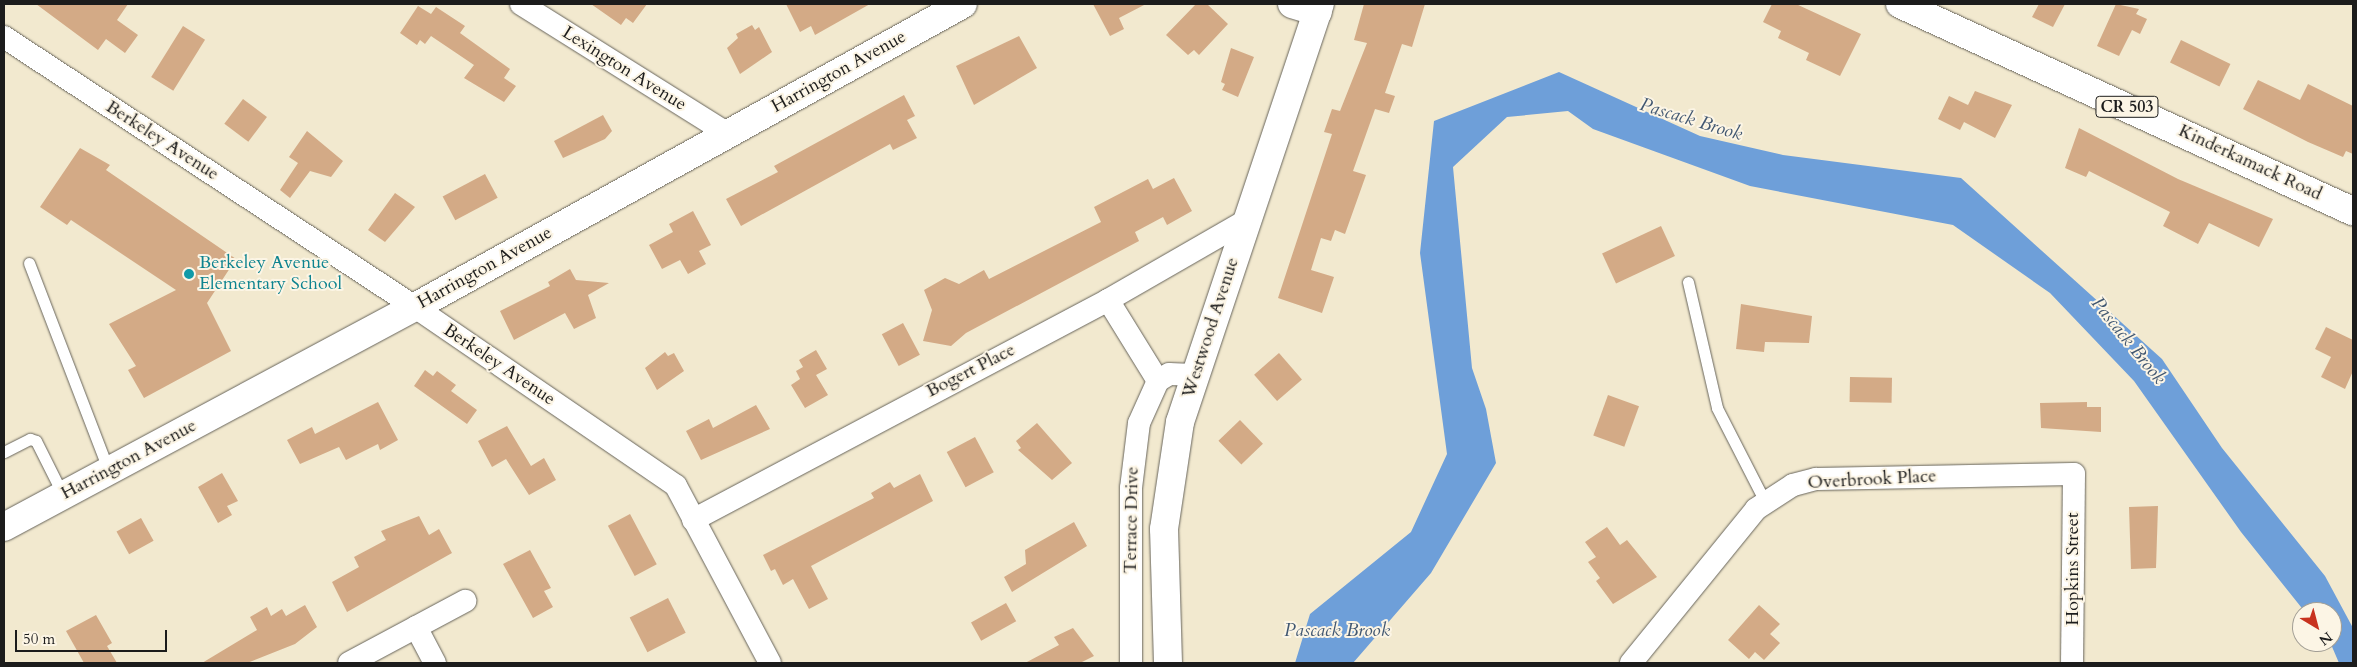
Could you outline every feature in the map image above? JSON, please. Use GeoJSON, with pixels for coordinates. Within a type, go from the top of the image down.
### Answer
{"type":"FeatureCollection","features":[{"type":"Feature","properties":{"kind":"street","name":"Harrington Avenue"},"geometry":{"type":"LineString","coordinates":[[4,527],[415,307],[963,4]]}},
{"type":"Feature","properties":{"kind":"street","name":"Kinderkamack Road"},"geometry":{"type":"LineString","coordinates":[[1900,4],[2353,211]]}},
{"type":"Feature","properties":{"kind":"street","name":"Westwood Avenue"},"geometry":{"type":"LineString","coordinates":[[1168,663],[1165,519],[1180,422],[1247,220],[1310,6]]}},
{"type":"Feature","properties":{"kind":"street","name":"Lexington Avenue"},"geometry":{"type":"LineString","coordinates":[[535,8],[727,133]]}},
{"type":"Feature","properties":{"kind":"street","name":"Berkeley Avenue"},"geometry":{"type":"LineString","coordinates":[[4,37],[415,307],[676,486],[770,663]]}},
{"type":"Feature","properties":{"kind":"street","name":"Bogert Place"},"geometry":{"type":"LineString","coordinates":[[693,520],[1108,300],[1247,220]]}},
{"type":"Feature","properties":{"kind":"street"},"geometry":{"type":"LineString","coordinates":[[1108,300],[1158,381],[1169,374],[1194,376]]}},
{"type":"Feature","properties":{"kind":"street","name":"Terrace Drive"},"geometry":{"type":"LineString","coordinates":[[1131,663],[1133,455],[1139,423],[1158,381]]}},
{"type":"Feature","properties":{"kind":"street","name":"Overbrook Place"},"geometry":{"type":"LineString","coordinates":[[1630,663],[1765,502],[1793,485],[1816,479],[2074,474]]}},
{"type":"Feature","properties":{"kind":"street","name":"Hopkins Street"},"geometry":{"type":"LineString","coordinates":[[2072,663],[2074,474]]}},
{"type":"Feature","properties":{"kind":"street"},"geometry":{"type":"LineString","coordinates":[[349,663],[465,601]]}},
{"type":"Feature","properties":{"kind":"street"},"geometry":{"type":"LineString","coordinates":[[416,627],[435,663]]}},
{"type":"Feature","properties":{"kind":"lane"},"geometry":{"type":"LineString","coordinates":[[29,262],[109,471]]}},
{"type":"Feature","properties":{"kind":"lane"},"geometry":{"type":"LineString","coordinates":[[1688,282],[1717,408],[1765,502]]}},
{"type":"Feature","properties":{"kind":"lane"},"geometry":{"type":"LineString","coordinates":[[4,452],[30,439],[36,441],[63,495]]}},
{"type":"Feature","properties":{"kind":"water","name":"Pascack Brook"},"geometry":{"type":"Polygon","coordinates":[[[1559,72],[1700,136],[1783,155],[1961,178],[2162,359],[2222,448],[2325,576],[2339,602],[2297,602],[2241,532],[2134,381],[2050,293],[1953,225],[1750,186],[1593,129],[1568,111],[1507,117],[1453,167],[1472,368],[1486,409],[1496,463],[1431,573],[1353,663],[1295,663],[1310,614],[1411,532],[1447,454],[1420,253],[1434,121],[1559,72]]]}},
{"type":"Feature","properties":{"kind":"water","name":"Pascack Brook"},"geometry":{"type":"Polygon","coordinates":[[[2342,608],[2353,628],[2353,663],[2339,663],[2334,652],[2342,652],[2342,608]]]}},
{"type":"Feature","properties":{"kind":"building"},"geometry":{"type":"Polygon","coordinates":[[[36,4],[128,4],[117,20],[138,35],[125,53],[106,39],[98,50],[36,4]]]}},
{"type":"Feature","properties":{"kind":"building"},"geometry":{"type":"Polygon","coordinates":[[[591,4],[647,4],[633,23],[626,18],[621,25],[591,4]]]}},
{"type":"Feature","properties":{"kind":"building"},"geometry":{"type":"Polygon","coordinates":[[[786,4],[870,4],[815,35],[811,26],[800,32],[786,4]]]}},
{"type":"Feature","properties":{"kind":"building"},"geometry":{"type":"Polygon","coordinates":[[[1093,4],[1146,4],[1119,18],[1124,29],[1110,36],[1093,4]]]}},
{"type":"Feature","properties":{"kind":"building"},"geometry":{"type":"Polygon","coordinates":[[[1196,4],[1207,4],[1228,24],[1199,55],[1194,50],[1188,55],[1166,35],[1196,4]]]}},
{"type":"Feature","properties":{"kind":"building"},"geometry":{"type":"Polygon","coordinates":[[[1364,4],[1425,4],[1412,47],[1402,44],[1385,93],[1395,96],[1389,113],[1375,109],[1353,171],[1366,175],[1345,234],[1335,230],[1331,241],[1321,238],[1311,270],[1334,277],[1322,313],[1278,298],[1332,134],[1324,132],[1332,109],[1340,111],[1367,43],[1354,40],[1364,4]]]}},
{"type":"Feature","properties":{"kind":"building"},"geometry":{"type":"Polygon","coordinates":[[[1772,4],[1796,4],[1861,34],[1840,76],[1806,60],[1809,53],[1778,38],[1781,31],[1763,22],[1772,4]]]}},
{"type":"Feature","properties":{"kind":"building"},"geometry":{"type":"Polygon","coordinates":[[[2039,4],[2065,4],[2053,27],[2032,17],[2039,4]]]}},
{"type":"Feature","properties":{"kind":"building"},"geometry":{"type":"Polygon","coordinates":[[[2116,4],[2139,9],[2136,14],[2147,19],[2140,34],[2132,30],[2119,56],[2097,46],[2116,4]]]}},
{"type":"Feature","properties":{"kind":"building"},"geometry":{"type":"Polygon","coordinates":[[[418,6],[431,14],[436,7],[465,26],[460,33],[510,69],[504,78],[516,86],[504,102],[464,78],[474,65],[431,36],[425,44],[420,40],[417,45],[400,33],[418,6]]]}},
{"type":"Feature","properties":{"kind":"building"},"geometry":{"type":"Polygon","coordinates":[[[752,25],[755,30],[759,27],[772,52],[740,74],[727,48],[738,38],[736,34],[752,25]]]}},
{"type":"Feature","properties":{"kind":"building"},"geometry":{"type":"Polygon","coordinates":[[[183,26],[205,40],[173,91],[151,77],[183,26]]]}},
{"type":"Feature","properties":{"kind":"building"},"geometry":{"type":"Polygon","coordinates":[[[1019,36],[1037,68],[974,105],[956,66],[1019,36]]]}},
{"type":"Feature","properties":{"kind":"building"},"geometry":{"type":"Polygon","coordinates":[[[2181,40],[2230,64],[2219,87],[2170,62],[2181,40]]]}},
{"type":"Feature","properties":{"kind":"building"},"geometry":{"type":"Polygon","coordinates":[[[1231,48],[1254,57],[1238,97],[1222,90],[1225,84],[1221,82],[1231,48]]]}},
{"type":"Feature","properties":{"kind":"building"},"geometry":{"type":"Polygon","coordinates":[[[2258,80],[2300,100],[2308,84],[2353,106],[2353,154],[2346,151],[2343,157],[2308,142],[2243,109],[2258,80]]]}},
{"type":"Feature","properties":{"kind":"building"},"geometry":{"type":"Polygon","coordinates":[[[1975,91],[2012,105],[1995,138],[1964,122],[1960,130],[1938,119],[1949,96],[1968,105],[1975,91]]]}},
{"type":"Feature","properties":{"kind":"building"},"geometry":{"type":"Polygon","coordinates":[[[904,95],[915,116],[907,120],[917,138],[893,150],[890,144],[741,226],[726,199],[778,172],[774,166],[904,95]]]}},
{"type":"Feature","properties":{"kind":"building"},"geometry":{"type":"Polygon","coordinates":[[[243,99],[267,117],[248,142],[224,124],[243,99]]]}},
{"type":"Feature","properties":{"kind":"building"},"geometry":{"type":"Polygon","coordinates":[[[603,115],[612,131],[605,139],[563,158],[554,141],[603,115]]]}},
{"type":"Feature","properties":{"kind":"building"},"geometry":{"type":"Polygon","coordinates":[[[2079,128],[2178,179],[2273,219],[2259,247],[2209,223],[2198,244],[2163,226],[2170,212],[2089,171],[2086,177],[2065,168],[2079,128]]]}},
{"type":"Feature","properties":{"kind":"building"},"geometry":{"type":"Polygon","coordinates":[[[307,131],[343,161],[331,177],[310,171],[290,198],[280,190],[298,163],[289,157],[307,131]]]}},
{"type":"Feature","properties":{"kind":"building","name":"Berkeley Avenue Elementary School"},"geometry":{"type":"Polygon","coordinates":[[[80,148],[110,165],[106,170],[236,259],[207,303],[231,351],[144,398],[128,370],[136,366],[109,324],[176,290],[71,220],[67,225],[40,207],[80,148]]]}},
{"type":"Feature","properties":{"kind":"building"},"geometry":{"type":"Polygon","coordinates":[[[485,174],[498,198],[455,220],[443,197],[485,174]]]}},
{"type":"Feature","properties":{"kind":"building"},"geometry":{"type":"Polygon","coordinates":[[[1174,178],[1192,211],[1167,225],[1163,217],[1135,232],[1139,241],[966,333],[951,346],[923,341],[932,310],[924,290],[945,278],[959,284],[984,270],[989,279],[1101,222],[1094,207],[1148,179],[1153,189],[1174,178]]]}},
{"type":"Feature","properties":{"kind":"building"},"geometry":{"type":"Polygon","coordinates":[[[395,193],[415,207],[385,242],[368,230],[395,193]]]}},
{"type":"Feature","properties":{"kind":"building"},"geometry":{"type":"Polygon","coordinates":[[[693,211],[711,245],[699,251],[706,264],[688,274],[680,260],[662,269],[649,245],[673,232],[669,224],[693,211]]]}},
{"type":"Feature","properties":{"kind":"building"},"geometry":{"type":"Polygon","coordinates":[[[1661,226],[1675,256],[1616,283],[1602,253],[1661,226]]]}},
{"type":"Feature","properties":{"kind":"building"},"geometry":{"type":"Polygon","coordinates":[[[570,269],[576,280],[609,283],[588,295],[596,318],[574,329],[565,313],[514,340],[500,311],[550,286],[548,282],[570,269]]]}},
{"type":"Feature","properties":{"kind":"building"},"geometry":{"type":"Polygon","coordinates":[[[1741,304],[1812,316],[1809,343],[1765,342],[1764,352],[1736,349],[1741,304]]]}},
{"type":"Feature","properties":{"kind":"building"},"geometry":{"type":"Polygon","coordinates":[[[903,323],[920,355],[899,366],[882,334],[903,323]]]}},
{"type":"Feature","properties":{"kind":"building"},"geometry":{"type":"Polygon","coordinates":[[[2326,327],[2353,340],[2353,371],[2345,389],[2321,377],[2331,357],[2315,349],[2326,327]]]}},
{"type":"Feature","properties":{"kind":"building"},"geometry":{"type":"Polygon","coordinates":[[[816,350],[827,369],[816,375],[828,395],[805,408],[791,385],[800,379],[796,371],[803,367],[799,360],[816,350]]]}},
{"type":"Feature","properties":{"kind":"building"},"geometry":{"type":"Polygon","coordinates":[[[665,352],[668,356],[674,353],[684,371],[657,390],[645,368],[665,352]]]}},
{"type":"Feature","properties":{"kind":"building"},"geometry":{"type":"Polygon","coordinates":[[[1279,353],[1302,379],[1277,401],[1254,375],[1279,353]]]}},
{"type":"Feature","properties":{"kind":"building"},"geometry":{"type":"Polygon","coordinates":[[[425,370],[433,376],[437,371],[456,385],[451,391],[477,410],[467,424],[414,386],[425,370]]]}},
{"type":"Feature","properties":{"kind":"building"},"geometry":{"type":"Polygon","coordinates":[[[1850,377],[1892,378],[1892,403],[1850,402],[1850,377]]]}},
{"type":"Feature","properties":{"kind":"building"},"geometry":{"type":"Polygon","coordinates":[[[1608,395],[1639,406],[1624,447],[1593,435],[1608,395]]]}},
{"type":"Feature","properties":{"kind":"building"},"geometry":{"type":"Polygon","coordinates":[[[378,402],[398,440],[380,450],[378,444],[346,460],[339,447],[300,464],[287,440],[312,427],[315,434],[378,402]]]}},
{"type":"Feature","properties":{"kind":"building"},"geometry":{"type":"Polygon","coordinates":[[[2087,402],[2087,407],[2101,407],[2101,432],[2041,428],[2040,403],[2087,402]]]}},
{"type":"Feature","properties":{"kind":"building"},"geometry":{"type":"Polygon","coordinates":[[[756,405],[770,429],[701,460],[686,431],[709,419],[713,428],[756,405]]]}},
{"type":"Feature","properties":{"kind":"building"},"geometry":{"type":"Polygon","coordinates":[[[1240,420],[1263,444],[1241,465],[1218,441],[1240,420]]]}},
{"type":"Feature","properties":{"kind":"building"},"geometry":{"type":"Polygon","coordinates":[[[1037,423],[1072,463],[1052,480],[1018,450],[1021,448],[1016,441],[1037,423]]]}},
{"type":"Feature","properties":{"kind":"building"},"geometry":{"type":"Polygon","coordinates":[[[507,426],[531,466],[544,458],[556,480],[529,495],[506,459],[492,467],[478,441],[507,426]]]}},
{"type":"Feature","properties":{"kind":"building"},"geometry":{"type":"Polygon","coordinates":[[[975,437],[994,472],[966,487],[947,452],[975,437]]]}},
{"type":"Feature","properties":{"kind":"building"},"geometry":{"type":"Polygon","coordinates":[[[222,473],[238,501],[227,506],[232,515],[218,523],[198,487],[222,473]]]}},
{"type":"Feature","properties":{"kind":"building"},"geometry":{"type":"Polygon","coordinates":[[[920,474],[933,501],[811,566],[828,599],[809,609],[793,579],[783,585],[775,569],[771,571],[763,555],[874,498],[871,493],[890,482],[894,488],[920,474]]]}},
{"type":"Feature","properties":{"kind":"building"},"geometry":{"type":"Polygon","coordinates":[[[2158,506],[2156,568],[2131,569],[2129,507],[2158,506]]]}},
{"type":"Feature","properties":{"kind":"building"},"geometry":{"type":"Polygon","coordinates":[[[630,514],[657,564],[635,576],[608,526],[630,514]]]}},
{"type":"Feature","properties":{"kind":"building"},"geometry":{"type":"Polygon","coordinates":[[[419,516],[429,535],[439,529],[452,553],[347,612],[332,582],[359,567],[354,557],[386,540],[381,531],[419,516]]]}},
{"type":"Feature","properties":{"kind":"building"},"geometry":{"type":"Polygon","coordinates":[[[141,518],[154,541],[129,554],[117,532],[141,518]]]}},
{"type":"Feature","properties":{"kind":"building"},"geometry":{"type":"Polygon","coordinates":[[[1074,522],[1087,546],[1012,592],[1004,577],[1026,564],[1025,550],[1074,522]]]}},
{"type":"Feature","properties":{"kind":"building"},"geometry":{"type":"Polygon","coordinates":[[[1607,527],[1620,545],[1627,540],[1657,577],[1613,604],[1596,581],[1600,578],[1588,562],[1596,557],[1585,542],[1607,527]]]}},
{"type":"Feature","properties":{"kind":"building"},"geometry":{"type":"Polygon","coordinates":[[[530,550],[551,588],[544,591],[553,607],[533,618],[503,564],[530,550]]]}},
{"type":"Feature","properties":{"kind":"building"},"geometry":{"type":"Polygon","coordinates":[[[668,598],[686,633],[647,652],[630,618],[668,598]]]}},
{"type":"Feature","properties":{"kind":"building"},"geometry":{"type":"Polygon","coordinates":[[[1006,603],[1016,621],[981,641],[971,622],[1006,603]]]}},
{"type":"Feature","properties":{"kind":"building"},"geometry":{"type":"Polygon","coordinates":[[[305,605],[317,627],[295,644],[247,663],[202,663],[257,630],[250,617],[267,607],[271,616],[282,609],[286,616],[305,605]]]}},
{"type":"Feature","properties":{"kind":"building"},"geometry":{"type":"Polygon","coordinates":[[[1759,605],[1780,624],[1770,634],[1780,643],[1764,660],[1755,652],[1749,659],[1728,640],[1759,605]]]}},
{"type":"Feature","properties":{"kind":"building"},"geometry":{"type":"Polygon","coordinates":[[[96,615],[112,643],[107,646],[117,663],[84,663],[66,631],[96,615]]]}},
{"type":"Feature","properties":{"kind":"building"},"geometry":{"type":"Polygon","coordinates":[[[1073,628],[1094,656],[1080,663],[1025,663],[1059,645],[1054,637],[1073,628]]]}},
{"type":"Feature","properties":{"kind":"place","name":"Berkeley Avenue Elementary School"},"geometry":{"type":"Point","coordinates":[189,274]}}]}
